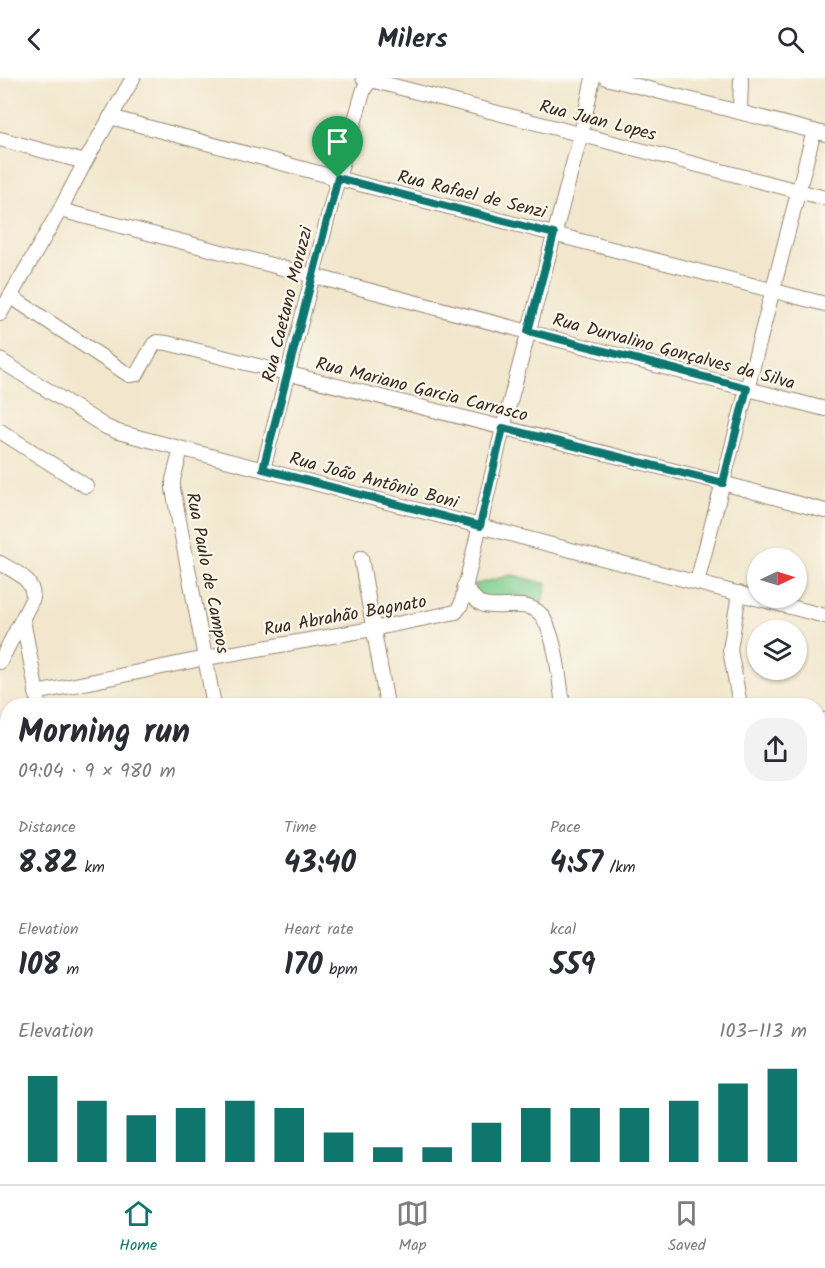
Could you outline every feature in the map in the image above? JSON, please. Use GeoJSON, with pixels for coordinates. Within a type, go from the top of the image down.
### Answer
{"type":"FeatureCollection","features":[{"type":"Feature","properties":{"kind":"street"},"geometry":{"type":"LineString","coordinates":[[0,314],[133,78]]}},
{"type":"Feature","properties":{"kind":"street"},"geometry":{"type":"LineString","coordinates":[[562,698],[553,643],[544,618],[523,606],[484,605],[474,598],[464,586],[593,78]]}},
{"type":"Feature","properties":{"kind":"street"},"geometry":{"type":"LineString","coordinates":[[606,78],[819,133],[797,190],[698,582]]}},
{"type":"Feature","properties":{"kind":"street"},"geometry":{"type":"LineString","coordinates":[[740,112],[741,78]]}},
{"type":"Feature","properties":{"kind":"street","name":"Rua Juan Lopes"},"geometry":{"type":"LineString","coordinates":[[367,79],[825,198]]}},
{"type":"Feature","properties":{"kind":"street","name":"Rua Caetano Moruzzi"},"geometry":{"type":"LineString","coordinates":[[263,469],[338,178],[367,79]]}},
{"type":"Feature","properties":{"kind":"street","name":"Rua Rafael de Senzi"},"geometry":{"type":"LineString","coordinates":[[110,117],[825,304]]}},
{"type":"Feature","properties":{"kind":"street"},"geometry":{"type":"LineString","coordinates":[[0,139],[85,162]]}},
{"type":"Feature","properties":{"kind":"street","name":"Rua Durvalino Gonçalves da Silva"},"geometry":{"type":"LineString","coordinates":[[60,210],[825,409]]}},
{"type":"Feature","properties":{"kind":"street","name":"Rua Mariano Garcia Carrasco"},"geometry":{"type":"LineString","coordinates":[[10,296],[129,375],[137,374],[154,344],[160,342],[723,483],[825,511]]}},
{"type":"Feature","properties":{"kind":"street","name":"Rua João Antônio Boni"},"geometry":{"type":"LineString","coordinates":[[0,360],[106,427],[118,432],[825,616]]}},
{"type":"Feature","properties":{"kind":"street"},"geometry":{"type":"LineString","coordinates":[[0,431],[86,486]]}},
{"type":"Feature","properties":{"kind":"street","name":"Rua Paulo de Campos"},"geometry":{"type":"LineString","coordinates":[[181,448],[172,480],[173,489],[213,698]]}},
{"type":"Feature","properties":{"kind":"street"},"geometry":{"type":"LineString","coordinates":[[360,558],[386,698]]}},
{"type":"Feature","properties":{"kind":"street"},"geometry":{"type":"LineString","coordinates":[[0,563],[29,582],[33,590],[33,598],[23,620],[0,662]]}},
{"type":"Feature","properties":{"kind":"street","name":"Rua Abrahão Bagnato"},"geometry":{"type":"LineString","coordinates":[[42,698],[206,658],[456,612],[461,605],[464,586]]}},
{"type":"Feature","properties":{"kind":"street"},"geometry":{"type":"LineString","coordinates":[[739,593],[730,650],[739,698]]}},
{"type":"Feature","properties":{"kind":"street"},"geometry":{"type":"LineString","coordinates":[[23,620],[38,698]]}},
{"type":"Feature","properties":{"kind":"green space"},"geometry":{"type":"Polygon","coordinates":[[[512,575],[547,584],[542,604],[526,597],[510,595],[499,602],[485,600],[473,589],[473,585],[512,575]]]}},
{"type":"Feature","properties":{"kind":"route"},"geometry":{"type":"LineString","coordinates":[[338,178],[554,234],[528,331],[747,388],[723,483],[503,428],[480,526],[263,469],[338,178]]}}]}
